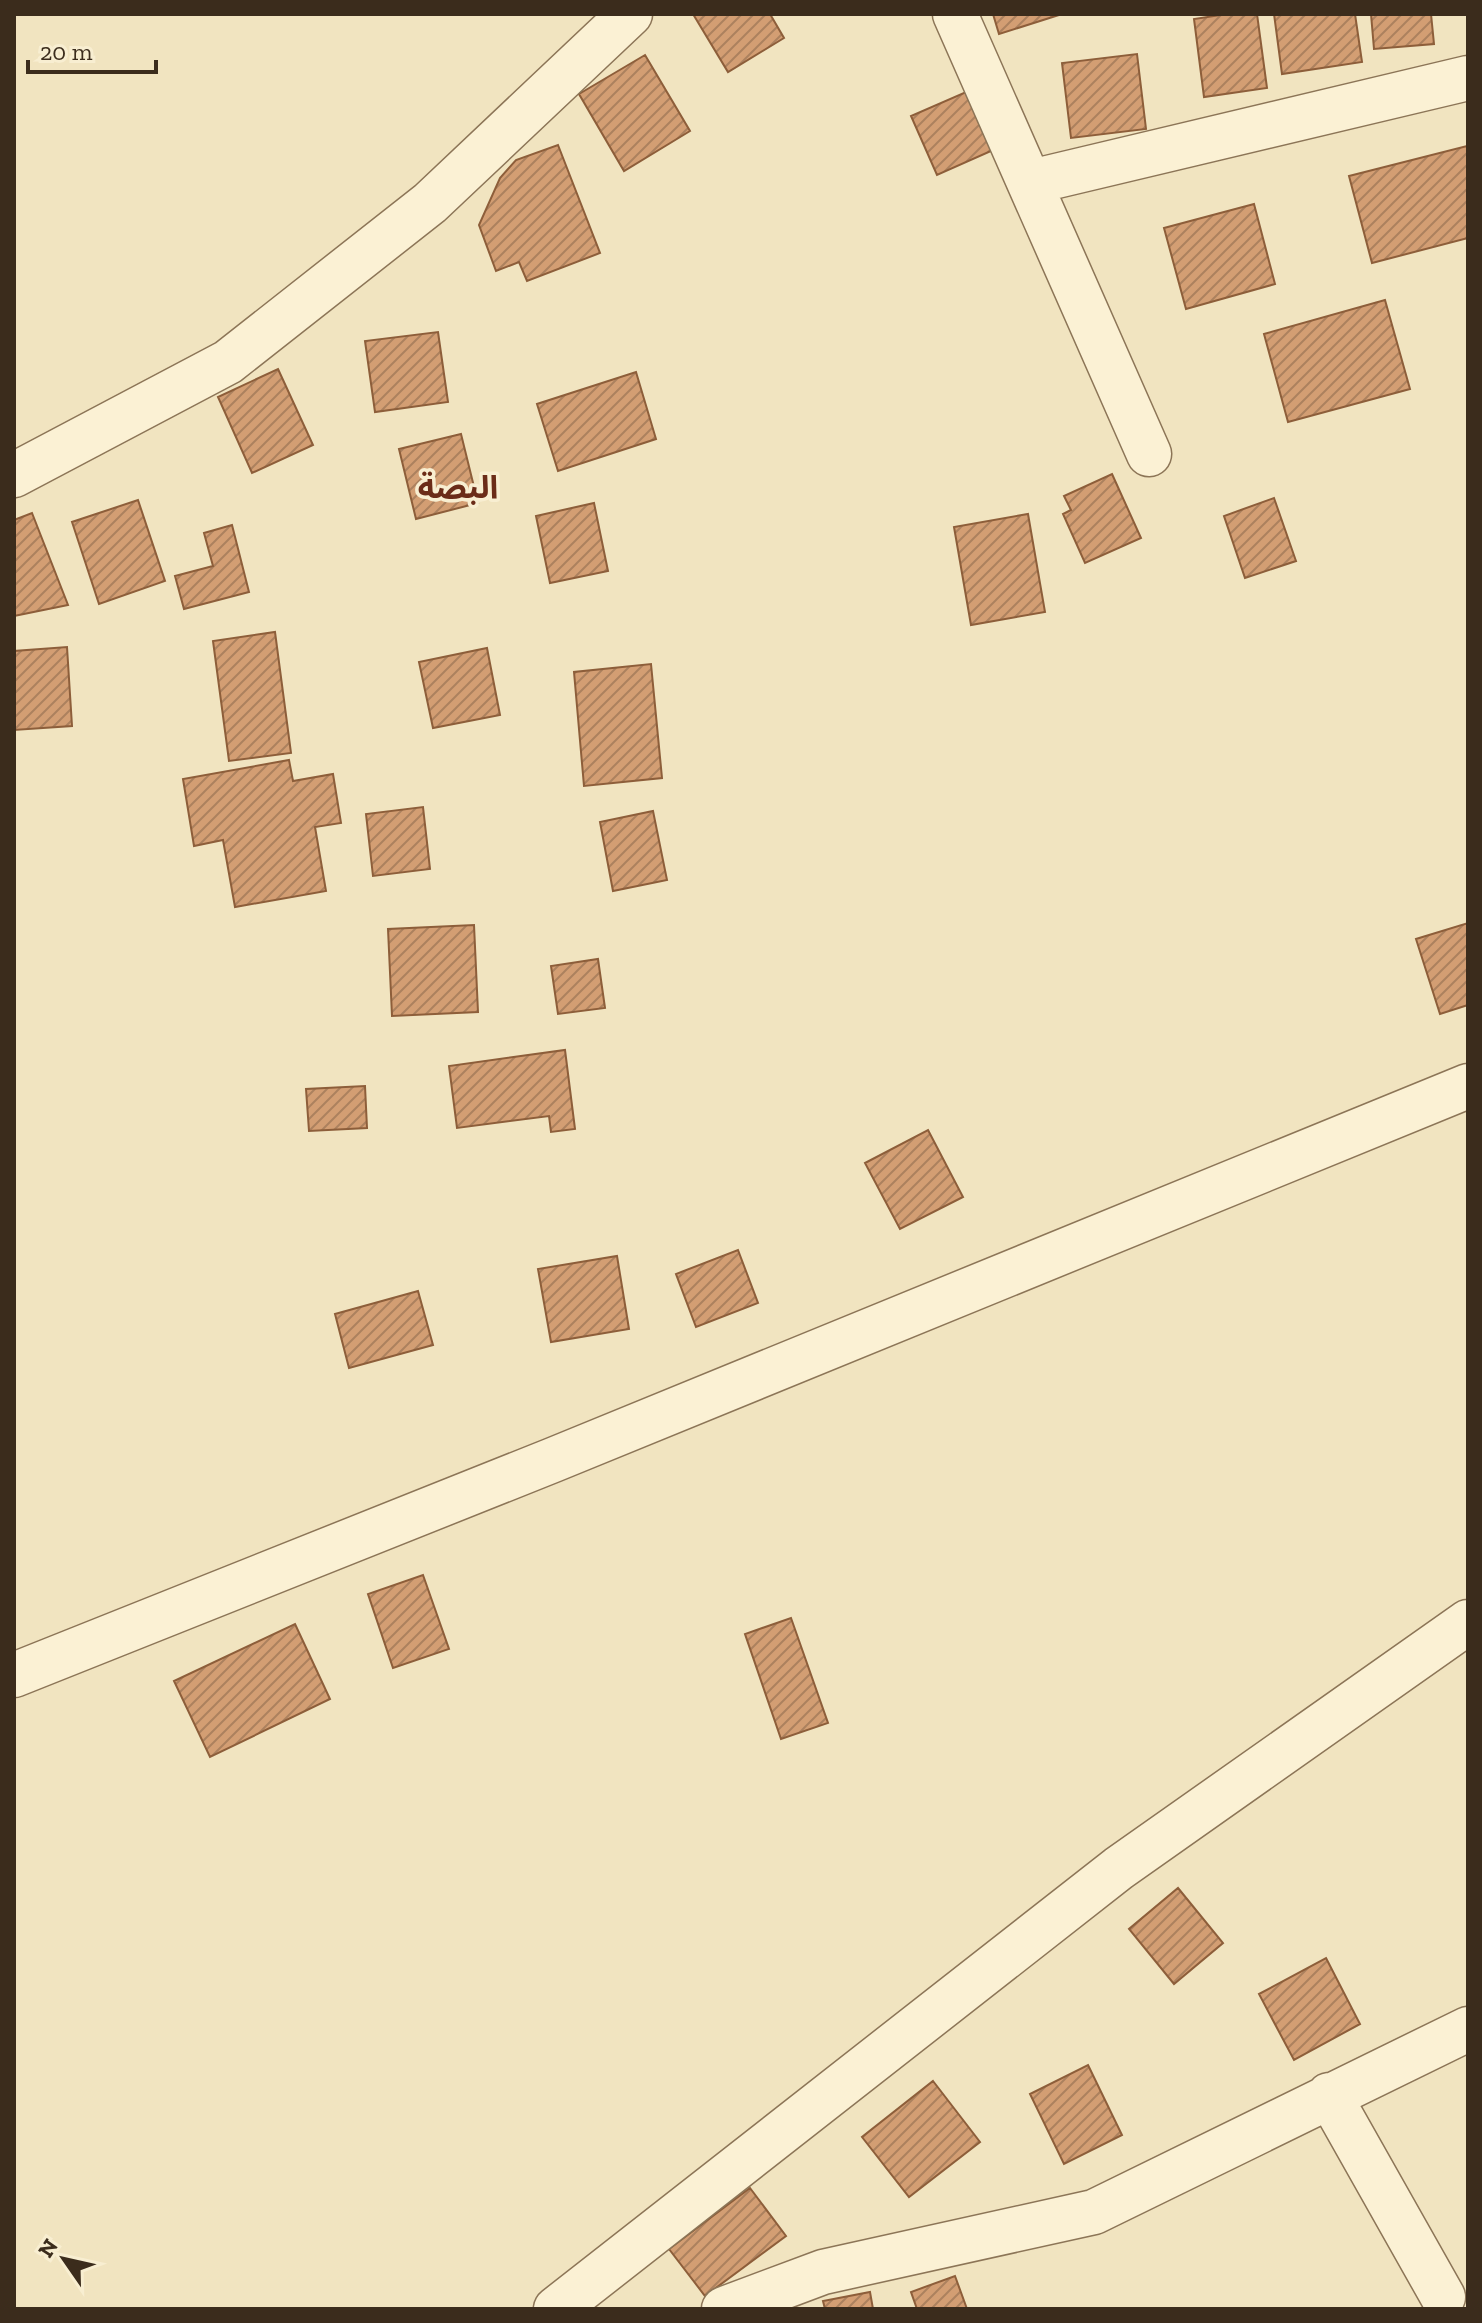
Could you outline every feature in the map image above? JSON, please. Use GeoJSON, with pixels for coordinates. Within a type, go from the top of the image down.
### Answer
{"type":"FeatureCollection","features":[{"type":"Feature","properties":{"kind":"street"},"geometry":{"type":"LineString","coordinates":[[14,475],[228,362],[430,203],[630,14]]}},
{"type":"Feature","properties":{"kind":"street"},"geometry":{"type":"LineString","coordinates":[[955,14],[1149,454]]}},
{"type":"Feature","properties":{"kind":"street"},"geometry":{"type":"LineString","coordinates":[[1031,182],[1468,78]]}},
{"type":"Feature","properties":{"kind":"street"},"geometry":{"type":"LineString","coordinates":[[14,1675],[553,1460],[1468,1086]]}},
{"type":"Feature","properties":{"kind":"street"},"geometry":{"type":"LineString","coordinates":[[556,2309],[1119,1868],[1468,1622]]}},
{"type":"Feature","properties":{"kind":"street"},"geometry":{"type":"LineString","coordinates":[[724,2309],[823,2272],[1094,2212],[1468,2029]]}},
{"type":"Feature","properties":{"kind":"street"},"geometry":{"type":"LineString","coordinates":[[1329,2095],[1441,2299]]}},
{"type":"Feature","properties":{"kind":"building"},"geometry":{"type":"Polygon","coordinates":[[[693,14],[770,14],[784,38],[728,72],[693,14]]]}},
{"type":"Feature","properties":{"kind":"building"},"geometry":{"type":"Polygon","coordinates":[[[993,14],[1059,14],[1059,15],[999,34],[993,14]]]}},
{"type":"Feature","properties":{"kind":"building"},"geometry":{"type":"Polygon","coordinates":[[[1257,14],[1267,88],[1204,97],[1194,19],[1257,14]]]}},
{"type":"Feature","properties":{"kind":"building"},"geometry":{"type":"Polygon","coordinates":[[[1274,14],[1355,14],[1362,62],[1282,74],[1274,14]]]}},
{"type":"Feature","properties":{"kind":"building"},"geometry":{"type":"Polygon","coordinates":[[[1371,14],[1431,14],[1434,44],[1374,49],[1371,14]]]}},
{"type":"Feature","properties":{"kind":"building"},"geometry":{"type":"Polygon","coordinates":[[[1137,54],[1146,129],[1071,138],[1062,63],[1137,54]]]}},
{"type":"Feature","properties":{"kind":"building"},"geometry":{"type":"Polygon","coordinates":[[[645,55],[690,131],[624,171],[579,94],[645,55]]]}},
{"type":"Feature","properties":{"kind":"building"},"geometry":{"type":"Polygon","coordinates":[[[973,89],[1000,147],[937,175],[911,116],[973,89]]]}},
{"type":"Feature","properties":{"kind":"building"},"geometry":{"type":"Polygon","coordinates":[[[558,145],[600,253],[527,281],[519,262],[496,271],[479,225],[500,178],[516,160],[558,145]]]}},
{"type":"Feature","properties":{"kind":"building"},"geometry":{"type":"Polygon","coordinates":[[[1467,146],[1468,238],[1372,263],[1349,176],[1467,146]]]}},
{"type":"Feature","properties":{"kind":"building"},"geometry":{"type":"Polygon","coordinates":[[[1254,204],[1275,284],[1186,309],[1164,228],[1254,204]]]}},
{"type":"Feature","properties":{"kind":"building"},"geometry":{"type":"Polygon","coordinates":[[[1385,300],[1410,389],[1288,422],[1264,334],[1385,300]]]}},
{"type":"Feature","properties":{"kind":"building"},"geometry":{"type":"Polygon","coordinates":[[[438,332],[448,402],[375,412],[365,341],[438,332]]]}},
{"type":"Feature","properties":{"kind":"building"},"geometry":{"type":"Polygon","coordinates":[[[278,369],[313,445],[252,473],[218,397],[278,369]]]}},
{"type":"Feature","properties":{"kind":"building"},"geometry":{"type":"Polygon","coordinates":[[[636,372],[656,439],[558,471],[537,404],[636,372]]]}},
{"type":"Feature","properties":{"kind":"building"},"geometry":{"type":"Polygon","coordinates":[[[461,434],[478,503],[416,519],[399,449],[461,434]]]}},
{"type":"Feature","properties":{"kind":"building"},"geometry":{"type":"Polygon","coordinates":[[[1112,474],[1141,538],[1085,563],[1063,514],[1071,510],[1064,496],[1112,474]]]}},
{"type":"Feature","properties":{"kind":"building"},"geometry":{"type":"Polygon","coordinates":[[[1274,498],[1296,561],[1245,578],[1224,516],[1274,498]]]}},
{"type":"Feature","properties":{"kind":"building"},"geometry":{"type":"Polygon","coordinates":[[[138,500],[165,581],[99,604],[72,522],[138,500]]]}},
{"type":"Feature","properties":{"kind":"building"},"geometry":{"type":"Polygon","coordinates":[[[594,503],[608,571],[550,583],[536,516],[594,503]]]}},
{"type":"Feature","properties":{"kind":"building"},"geometry":{"type":"Polygon","coordinates":[[[32,513],[68,605],[14,616],[14,520],[32,513]]]}},
{"type":"Feature","properties":{"kind":"building"},"geometry":{"type":"Polygon","coordinates":[[[1028,514],[1045,612],[971,625],[954,527],[1028,514]]]}},
{"type":"Feature","properties":{"kind":"building"},"geometry":{"type":"Polygon","coordinates":[[[232,525],[249,592],[184,609],[175,576],[213,566],[204,533],[232,525]]]}},
{"type":"Feature","properties":{"kind":"building"},"geometry":{"type":"Polygon","coordinates":[[[275,632],[291,753],[229,761],[213,641],[275,632]]]}},
{"type":"Feature","properties":{"kind":"building"},"geometry":{"type":"Polygon","coordinates":[[[67,647],[72,726],[14,730],[14,651],[67,647]]]}},
{"type":"Feature","properties":{"kind":"building"},"geometry":{"type":"Polygon","coordinates":[[[487,648],[500,715],[433,728],[419,662],[487,648]]]}},
{"type":"Feature","properties":{"kind":"building"},"geometry":{"type":"Polygon","coordinates":[[[651,664],[662,778],[584,786],[574,672],[651,664]]]}},
{"type":"Feature","properties":{"kind":"building"},"geometry":{"type":"Polygon","coordinates":[[[289,760],[293,781],[333,774],[341,823],[315,827],[326,891],[235,907],[223,840],[194,846],[183,779],[289,760]]]}},
{"type":"Feature","properties":{"kind":"building"},"geometry":{"type":"Polygon","coordinates":[[[423,807],[430,869],[373,876],[366,814],[423,807]]]}},
{"type":"Feature","properties":{"kind":"building"},"geometry":{"type":"Polygon","coordinates":[[[653,811],[667,880],[613,891],[600,822],[653,811]]]}},
{"type":"Feature","properties":{"kind":"building"},"geometry":{"type":"Polygon","coordinates":[[[1468,923],[1468,1005],[1440,1014],[1416,939],[1468,923]]]}},
{"type":"Feature","properties":{"kind":"building"},"geometry":{"type":"Polygon","coordinates":[[[474,925],[478,1012],[392,1016],[388,929],[474,925]]]}},
{"type":"Feature","properties":{"kind":"building"},"geometry":{"type":"Polygon","coordinates":[[[598,959],[605,1008],[558,1014],[551,966],[598,959]]]}},
{"type":"Feature","properties":{"kind":"building"},"geometry":{"type":"Polygon","coordinates":[[[565,1050],[575,1129],[551,1132],[549,1116],[457,1128],[449,1066],[565,1050]]]}},
{"type":"Feature","properties":{"kind":"building"},"geometry":{"type":"Polygon","coordinates":[[[365,1086],[367,1128],[309,1131],[306,1089],[365,1086]]]}},
{"type":"Feature","properties":{"kind":"building"},"geometry":{"type":"Polygon","coordinates":[[[928,1130],[963,1197],[900,1229],[865,1163],[928,1130]]]}},
{"type":"Feature","properties":{"kind":"building"},"geometry":{"type":"Polygon","coordinates":[[[738,1250],[758,1303],[696,1327],[676,1274],[738,1250]]]}},
{"type":"Feature","properties":{"kind":"building"},"geometry":{"type":"Polygon","coordinates":[[[617,1256],[629,1329],[551,1342],[538,1269],[617,1256]]]}},
{"type":"Feature","properties":{"kind":"building"},"geometry":{"type":"Polygon","coordinates":[[[418,1291],[433,1345],[349,1368],[335,1314],[418,1291]]]}},
{"type":"Feature","properties":{"kind":"building"},"geometry":{"type":"Polygon","coordinates":[[[423,1575],[449,1649],[393,1668],[368,1594],[423,1575]]]}},
{"type":"Feature","properties":{"kind":"building"},"geometry":{"type":"Polygon","coordinates":[[[791,1618],[828,1723],[781,1739],[745,1634],[791,1618]]]}},
{"type":"Feature","properties":{"kind":"building"},"geometry":{"type":"Polygon","coordinates":[[[295,1624],[330,1699],[210,1757],[174,1681],[295,1624]]]}},
{"type":"Feature","properties":{"kind":"building"},"geometry":{"type":"Polygon","coordinates":[[[1178,1888],[1223,1943],[1174,1984],[1129,1929],[1178,1888]]]}},
{"type":"Feature","properties":{"kind":"building"},"geometry":{"type":"Polygon","coordinates":[[[1326,1958],[1360,2024],[1294,2060],[1259,1994],[1326,1958]]]}},
{"type":"Feature","properties":{"kind":"building"},"geometry":{"type":"Polygon","coordinates":[[[1088,2065],[1122,2135],[1064,2164],[1030,2094],[1088,2065]]]}},
{"type":"Feature","properties":{"kind":"building"},"geometry":{"type":"Polygon","coordinates":[[[933,2081],[980,2142],[909,2197],[862,2137],[933,2081]]]}},
{"type":"Feature","properties":{"kind":"building"},"geometry":{"type":"Polygon","coordinates":[[[750,2188],[786,2236],[705,2296],[669,2249],[750,2188]]]}},
{"type":"Feature","properties":{"kind":"building"},"geometry":{"type":"Polygon","coordinates":[[[955,2276],[967,2309],[917,2309],[911,2292],[955,2276]]]}},
{"type":"Feature","properties":{"kind":"building"},"geometry":{"type":"Polygon","coordinates":[[[870,2292],[873,2309],[825,2309],[823,2301],[870,2292]]]}},
{"type":"Feature","properties":{"kind":"district","name":"البصة"},"geometry":{"type":"Point","coordinates":[458,487]}}]}
